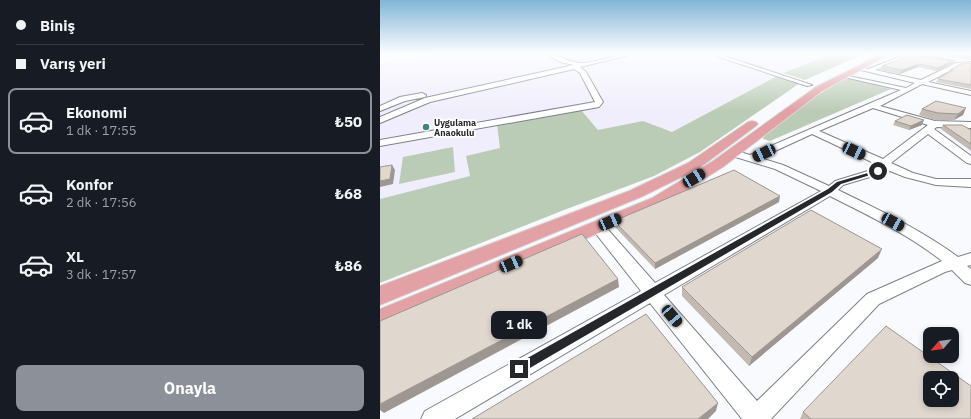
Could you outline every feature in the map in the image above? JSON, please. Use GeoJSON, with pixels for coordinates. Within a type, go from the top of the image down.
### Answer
{"type":"FeatureCollection","features":[{"type":"Feature","properties":{"kind":"main road"},"geometry":{"type":"LineString","coordinates":[[380,296],[635,194],[693,166],[809,86],[835,73]]}},
{"type":"Feature","properties":{"kind":"main road"},"geometry":{"type":"LineString","coordinates":[[380,320],[658,201],[733,153],[803,99],[819,89],[857,73]]}},
{"type":"Feature","properties":{"kind":"street"},"geometry":{"type":"LineString","coordinates":[[380,109],[412,97],[516,73]]}},
{"type":"Feature","properties":{"kind":"street"},"geometry":{"type":"LineString","coordinates":[[380,120],[414,104],[543,73]]}},
{"type":"Feature","properties":{"kind":"street"},"geometry":{"type":"LineString","coordinates":[[380,144],[596,105],[599,102],[583,73]]}},
{"type":"Feature","properties":{"kind":"street"},"geometry":{"type":"LineString","coordinates":[[769,73],[809,86]]}},
{"type":"Feature","properties":{"kind":"street"},"geometry":{"type":"LineString","coordinates":[[860,73],[908,90]]}},
{"type":"Feature","properties":{"kind":"street"},"geometry":{"type":"LineString","coordinates":[[861,73],[921,82],[971,93]]}},
{"type":"Feature","properties":{"kind":"street"},"geometry":{"type":"LineString","coordinates":[[752,158],[894,97],[940,73]]}},
{"type":"Feature","properties":{"kind":"street"},"geometry":{"type":"LineString","coordinates":[[873,106],[932,127],[971,161]]}},
{"type":"Feature","properties":{"kind":"street"},"geometry":{"type":"LineString","coordinates":[[433,419],[653,293],[830,190],[839,183],[887,166],[932,127],[971,125]]}},
{"type":"Feature","properties":{"kind":"street"},"geometry":{"type":"LineString","coordinates":[[812,131],[909,175],[936,182],[971,183]]}},
{"type":"Feature","properties":{"kind":"street"},"geometry":{"type":"LineString","coordinates":[[733,153],[779,167],[830,190],[906,229],[963,261],[971,279]]}},
{"type":"Feature","properties":{"kind":"street"},"geometry":{"type":"LineString","coordinates":[[598,227],[756,419],[874,299],[940,267],[963,261]]}},
{"type":"Feature","properties":{"kind":"shaded area"},"geometry":{"type":"Polygon","coordinates":[[[380,73],[784,73],[672,132],[380,245],[380,73]]]}},
{"type":"Feature","properties":{"kind":"green space"},"geometry":{"type":"Polygon","coordinates":[[[783,73],[784,73],[822,73],[805,80],[783,73]]]}},
{"type":"Feature","properties":{"kind":"green space"},"geometry":{"type":"Polygon","coordinates":[[[777,76],[800,83],[700,152],[654,176],[380,283],[380,199],[470,176],[466,156],[500,148],[497,124],[581,110],[598,130],[643,121],[672,132],[777,76]]]}},
{"type":"Feature","properties":{"kind":"green space"},"geometry":{"type":"Polygon","coordinates":[[[847,78],[891,89],[770,141],[763,139],[768,132],[788,115],[814,97],[847,78]]]}},
{"type":"Feature","properties":{"kind":"green space"},"geometry":{"type":"Polygon","coordinates":[[[453,147],[455,172],[399,184],[403,157],[453,147]]]}},
{"type":"Feature","properties":{"kind":"building"},"geometry":{"type":"Polygon","coordinates":[[[949,73],[971,73],[971,85],[938,79],[949,73]]]}},
{"type":"Feature","properties":{"kind":"building"},"geometry":{"type":"Polygon","coordinates":[[[936,101],[966,108],[958,114],[938,113],[922,109],[936,101]]]}},
{"type":"Feature","properties":{"kind":"building"},"geometry":{"type":"Polygon","coordinates":[[[907,115],[924,120],[911,126],[895,121],[907,115]]]}},
{"type":"Feature","properties":{"kind":"building"},"geometry":{"type":"Polygon","coordinates":[[[943,125],[962,125],[971,130],[971,144],[943,125]]]}},
{"type":"Feature","properties":{"kind":"building"},"geometry":{"type":"Polygon","coordinates":[[[392,165],[390,179],[380,181],[380,167],[392,165]]]}},
{"type":"Feature","properties":{"kind":"building"},"geometry":{"type":"Polygon","coordinates":[[[734,170],[780,196],[655,263],[614,221],[734,170]]]}},
{"type":"Feature","properties":{"kind":"building"},"geometry":{"type":"Polygon","coordinates":[[[811,210],[882,249],[752,357],[682,287],[811,210]]]}},
{"type":"Feature","properties":{"kind":"building"},"geometry":{"type":"Polygon","coordinates":[[[582,234],[618,279],[380,404],[380,321],[582,234]]]}},
{"type":"Feature","properties":{"kind":"building"},"geometry":{"type":"Polygon","coordinates":[[[646,314],[718,403],[698,419],[472,419],[646,314]]]}},
{"type":"Feature","properties":{"kind":"building"},"geometry":{"type":"Polygon","coordinates":[[[886,326],[923,352],[923,363],[938,363],[950,371],[923,371],[923,407],[959,407],[959,378],[971,386],[971,419],[811,419],[803,412],[886,326]]]}},
{"type":"Feature","properties":{"kind":"place","name":"Uygulama Anaokulu"},"geometry":{"type":"Point","coordinates":[426,127]}},
{"type":"Feature","properties":{"kind":"route"},"geometry":{"type":"LineString","coordinates":[[519,369],[762,230],[830,190],[839,183],[878,171]]}}]}
